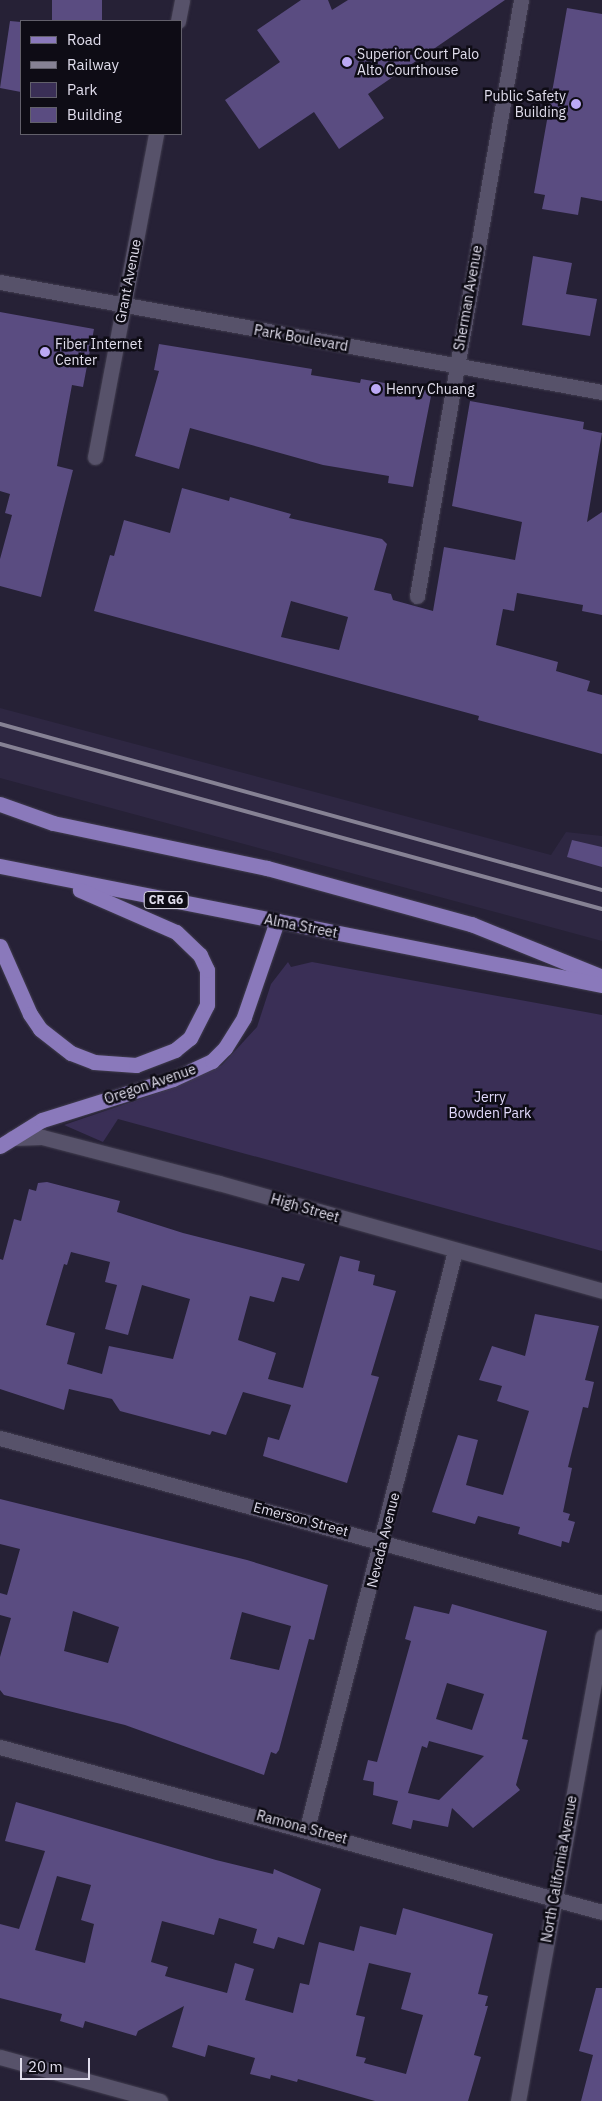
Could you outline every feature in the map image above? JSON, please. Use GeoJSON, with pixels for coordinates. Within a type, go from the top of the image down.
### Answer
{"type":"FeatureCollection","features":[{"type":"Feature","properties":{"kind":"main road"},"geometry":{"type":"LineString","coordinates":[[0,804],[53,823],[267,868],[471,924],[602,977]]}},
{"type":"Feature","properties":{"kind":"main road","name":"Alma Street"},"geometry":{"type":"LineString","coordinates":[[0,866],[56,879],[602,985]]}},
{"type":"Feature","properties":{"kind":"main road"},"geometry":{"type":"LineString","coordinates":[[0,946],[30,1014],[40,1029],[71,1053],[94,1062],[136,1065],[166,1055],[190,1038],[207,1005],[209,985],[200,955],[189,942],[176,932],[56,879]]}},
{"type":"Feature","properties":{"kind":"main road","name":"Oregon Avenue"},"geometry":{"type":"LineString","coordinates":[[4,1143],[42,1120],[173,1079],[212,1060],[225,1048],[244,1017],[277,921]]}},
{"type":"Feature","properties":{"kind":"street"},"geometry":{"type":"LineString","coordinates":[[178,20],[182,0]]}},
{"type":"Feature","properties":{"kind":"street","name":"Sherman Avenue"},"geometry":{"type":"LineString","coordinates":[[417,596],[521,0]]}},
{"type":"Feature","properties":{"kind":"street","name":"Grant Avenue"},"geometry":{"type":"LineString","coordinates":[[95,457],[156,135]]}},
{"type":"Feature","properties":{"kind":"street","name":"Park Boulevard"},"geometry":{"type":"LineString","coordinates":[[0,282],[123,308],[602,392]]}},
{"type":"Feature","properties":{"kind":"street","name":"High Street"},"geometry":{"type":"LineString","coordinates":[[4,1143],[30,1135],[96,1154],[218,1183],[602,1291]]}},
{"type":"Feature","properties":{"kind":"street","name":"Nevada Avenue"},"geometry":{"type":"LineString","coordinates":[[307,1828],[383,1542],[455,1251]]}},
{"type":"Feature","properties":{"kind":"street","name":"Emerson Street"},"geometry":{"type":"LineString","coordinates":[[0,1438],[602,1603]]}},
{"type":"Feature","properties":{"kind":"street","name":"North California Avenue"},"geometry":{"type":"LineString","coordinates":[[518,2101],[553,1899],[602,1637]]}},
{"type":"Feature","properties":{"kind":"street","name":"Ramona Street"},"geometry":{"type":"LineString","coordinates":[[0,1747],[307,1828],[602,1912]]}},
{"type":"Feature","properties":{"kind":"street"},"geometry":{"type":"LineString","coordinates":[[0,2057],[160,2101]]}},
{"type":"Feature","properties":{"kind":"shaded area"},"geometry":{"type":"Polygon","coordinates":[[[0,708],[551,855],[566,832],[602,836],[602,941],[0,778],[0,708]]]}},
{"type":"Feature","properties":{"kind":"green space","name":"Jerry Bowden Park"},"geometry":{"type":"Polygon","coordinates":[[[288,962],[291,967],[312,962],[602,1015],[602,1251],[118,1119],[103,1142],[64,1125],[172,1088],[222,1065],[257,1027],[271,984],[288,962]]]}},
{"type":"Feature","properties":{"kind":"building"},"geometry":{"type":"Polygon","coordinates":[[[52,0],[102,0],[102,20],[52,20],[52,0]]]}},
{"type":"Feature","properties":{"kind":"building","name":"Superior Court Palo Alto Courthouse"},"geometry":{"type":"Polygon","coordinates":[[[301,0],[328,0],[332,10],[348,0],[505,0],[368,94],[384,118],[339,149],[314,112],[259,149],[225,100],[280,62],[257,30],[301,0]]]}},
{"type":"Feature","properties":{"kind":"building","name":"Public Safety Building"},"geometry":{"type":"Polygon","coordinates":[[[567,8],[602,14],[602,201],[581,197],[578,215],[542,209],[545,195],[534,193],[567,8]]]}},
{"type":"Feature","properties":{"kind":"building"},"geometry":{"type":"Polygon","coordinates":[[[10,21],[20,22],[20,92],[0,88],[10,21]]]}},
{"type":"Feature","properties":{"kind":"building"},"geometry":{"type":"Polygon","coordinates":[[[533,256],[572,263],[566,294],[597,299],[590,336],[522,325],[533,256]]]}},
{"type":"Feature","properties":{"kind":"building"},"geometry":{"type":"Polygon","coordinates":[[[0,312],[94,329],[83,387],[72,385],[57,466],[73,470],[41,597],[0,586],[0,559],[12,515],[5,513],[10,494],[0,491],[0,312]]]}},
{"type":"Feature","properties":{"kind":"building"},"geometry":{"type":"Polygon","coordinates":[[[159,344],[312,369],[311,375],[360,383],[361,379],[432,391],[413,487],[388,483],[389,476],[323,465],[190,428],[179,469],[135,456],[159,371],[154,370],[159,344]]]}},
{"type":"Feature","properties":{"kind":"building"},"geometry":{"type":"Polygon","coordinates":[[[470,401],[584,422],[583,429],[602,433],[587,522],[602,512],[602,615],[582,611],[583,605],[517,593],[514,611],[503,609],[496,645],[558,662],[556,671],[590,681],[587,691],[602,695],[602,754],[478,720],[479,716],[94,611],[110,555],[114,556],[124,520],[170,533],[182,488],[229,501],[230,497],[291,514],[289,518],[382,539],[387,544],[374,590],[391,594],[393,600],[433,611],[444,547],[515,560],[522,522],[452,506],[470,401]],[[291,601],[281,637],[339,650],[348,617],[291,601]]]}},
{"type":"Feature","properties":{"kind":"building"},"geometry":{"type":"Polygon","coordinates":[[[572,840],[602,847],[602,867],[567,857],[572,840]]]}},
{"type":"Feature","properties":{"kind":"building"},"geometry":{"type":"Polygon","coordinates":[[[47,1182],[120,1201],[117,1212],[183,1233],[305,1264],[299,1281],[282,1277],[274,1302],[250,1296],[238,1340],[276,1353],[268,1379],[303,1388],[340,1256],[360,1261],[358,1271],[375,1275],[373,1285],[396,1291],[371,1375],[379,1377],[347,1483],[263,1456],[268,1437],[279,1440],[291,1405],[243,1392],[226,1435],[212,1431],[210,1435],[120,1411],[112,1399],[69,1389],[64,1410],[0,1389],[0,1259],[3,1260],[14,1219],[21,1221],[29,1189],[36,1191],[38,1183],[47,1182]],[[71,1252],[67,1265],[64,1264],[46,1325],[75,1333],[67,1364],[102,1374],[109,1346],[173,1359],[190,1299],[142,1285],[128,1335],[105,1329],[117,1285],[105,1282],[110,1262],[71,1252]]]}},
{"type":"Feature","properties":{"kind":"building"},"geometry":{"type":"Polygon","coordinates":[[[535,1314],[599,1326],[585,1380],[594,1382],[588,1408],[583,1407],[568,1467],[572,1468],[563,1512],[570,1514],[568,1520],[575,1522],[569,1543],[562,1541],[561,1547],[518,1534],[520,1527],[478,1516],[475,1524],[432,1512],[458,1435],[478,1440],[466,1485],[503,1495],[529,1411],[497,1401],[502,1386],[479,1380],[492,1346],[525,1356],[535,1314]]]}},
{"type":"Feature","properties":{"kind":"building"},"geometry":{"type":"Polygon","coordinates":[[[0,1499],[247,1560],[328,1585],[314,1640],[309,1639],[279,1750],[276,1754],[271,1752],[264,1775],[125,1725],[4,1695],[0,1690],[0,1657],[11,1618],[0,1615],[0,1593],[7,1595],[20,1549],[0,1544],[0,1499]],[[73,1611],[64,1651],[108,1663],[119,1627],[73,1611]],[[242,1612],[230,1659],[279,1670],[291,1626],[242,1612]]]}},
{"type":"Feature","properties":{"kind":"building"},"geometry":{"type":"Polygon","coordinates":[[[452,1604],[547,1631],[522,1739],[528,1740],[516,1785],[520,1790],[473,1828],[452,1808],[448,1827],[413,1820],[411,1829],[392,1824],[398,1801],[373,1795],[374,1782],[363,1780],[368,1760],[377,1762],[411,1641],[405,1639],[414,1606],[449,1614],[452,1604]],[[447,1683],[436,1719],[472,1730],[484,1694],[447,1683]],[[429,1741],[427,1748],[422,1746],[408,1793],[439,1800],[484,1756],[429,1741]]]}},
{"type":"Feature","properties":{"kind":"building"},"geometry":{"type":"Polygon","coordinates":[[[16,1802],[216,1860],[273,1874],[274,1869],[321,1889],[304,1945],[278,1937],[274,1949],[253,1943],[257,1929],[219,1918],[214,1935],[162,1921],[151,1962],[168,1967],[165,1976],[227,1993],[235,1963],[254,1969],[245,2000],[293,2013],[300,1983],[309,1985],[319,1942],[354,1951],[360,1926],[396,1935],[403,1908],[493,1934],[478,1994],[488,1996],[485,2006],[488,2006],[474,2055],[481,2057],[468,2101],[375,2101],[298,2079],[297,2082],[271,2075],[270,2079],[250,2074],[255,2058],[208,2045],[205,2057],[172,2047],[184,2006],[138,2031],[136,2036],[85,2021],[83,2028],[60,2021],[62,2014],[0,1998],[0,1924],[19,1929],[45,1851],[5,1841],[16,1802]],[[57,1876],[35,1950],[85,1963],[94,1924],[81,1920],[91,1885],[57,1876]],[[369,1963],[356,2015],[365,2017],[356,2056],[366,2058],[364,2063],[406,2074],[423,2015],[401,2009],[411,1973],[369,1963]]]}},
{"type":"Feature","properties":{"kind":"building"},"geometry":{"type":"Polygon","coordinates":[[[596,1988],[602,1988],[602,2101],[581,2101],[593,2055],[579,2051],[596,1988]]]}},
{"type":"Feature","properties":{"kind":"railway"},"geometry":{"type":"LineString","coordinates":[[0,724],[602,890]]}},
{"type":"Feature","properties":{"kind":"railway"},"geometry":{"type":"LineString","coordinates":[[0,744],[602,909]]}},
{"type":"Feature","properties":{"kind":"place","name":"Superior Court Palo Alto Courthouse"},"geometry":{"type":"Point","coordinates":[347,62]}},
{"type":"Feature","properties":{"kind":"place","name":"Public Safety Building"},"geometry":{"type":"Point","coordinates":[576,104]}},
{"type":"Feature","properties":{"kind":"place","name":"Fiber Internet Center"},"geometry":{"type":"Point","coordinates":[45,352]}},
{"type":"Feature","properties":{"kind":"place","name":"Henry Chuang"},"geometry":{"type":"Point","coordinates":[376,389]}}]}
